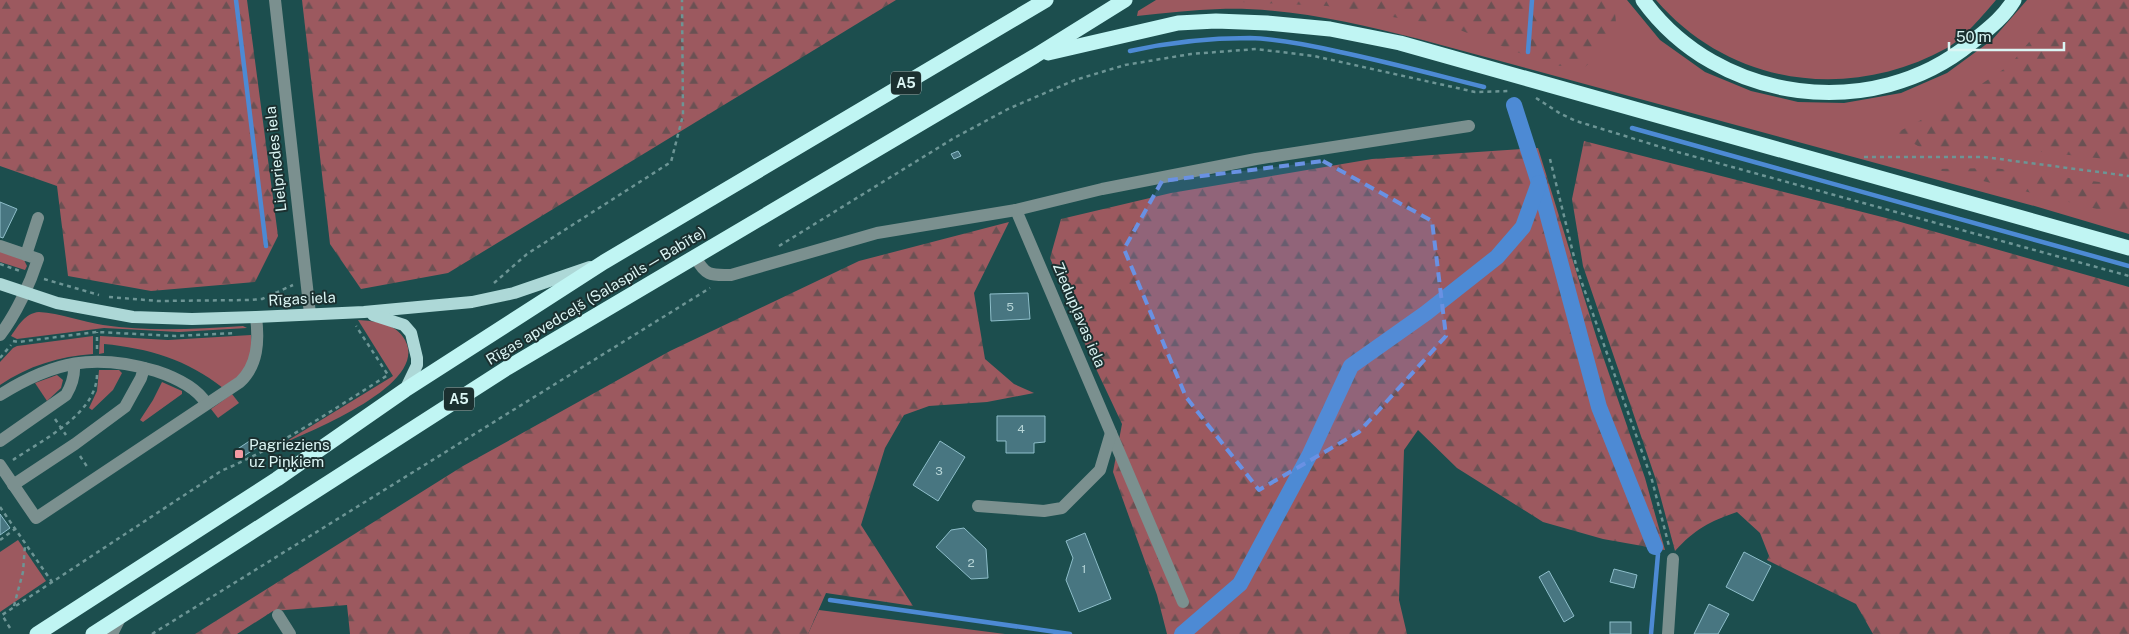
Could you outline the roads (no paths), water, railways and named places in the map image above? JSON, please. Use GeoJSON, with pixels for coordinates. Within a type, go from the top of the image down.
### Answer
{"type":"FeatureCollection","features":[{"type":"Feature","properties":{"kind":"highway","name":"Rīgas apvedceļš (Salaspils — Babīte)"},"geometry":{"type":"LineString","coordinates":[[93,634],[507,368],[696,258],[1125,0]]}},
{"type":"Feature","properties":{"kind":"highway"},"geometry":{"type":"LineString","coordinates":[[1643,0],[1661,22],[1687,45],[1712,62],[1758,82],[1807,92],[1849,93],[1888,85],[1939,65],[1959,53],[1992,27],[2014,0]]}},
{"type":"Feature","properties":{"kind":"highway","name":"Rīgas apvedceļš (Salaspils — Babīte)"},"geometry":{"type":"LineString","coordinates":[[37,634],[276,479],[405,390],[604,262],[1041,2]]}},
{"type":"Feature","properties":{"kind":"highway"},"geometry":{"type":"LineString","coordinates":[[1034,56],[1178,23],[1216,21],[1267,23],[1330,29],[1400,43],[2129,248]]}},
{"type":"Feature","properties":{"kind":"main road","name":"Rīgas iela"},"geometry":{"type":"LineString","coordinates":[[0,284],[57,303],[133,317],[256,317],[358,312],[472,302],[514,294],[604,262]]}},
{"type":"Feature","properties":{"kind":"main road"},"geometry":{"type":"LineString","coordinates":[[358,312],[394,320],[404,325],[411,333],[416,351],[417,365],[405,390]]}},
{"type":"Feature","properties":{"kind":"street","name":"Lielpriedes iela"},"geometry":{"type":"LineString","coordinates":[[275,0],[310,314]]}},
{"type":"Feature","properties":{"kind":"street"},"geometry":{"type":"LineString","coordinates":[[696,258],[701,268],[710,275],[731,275],[877,234],[1016,210],[1102,189],[1256,159],[1469,126]]}},
{"type":"Feature","properties":{"kind":"street","name":"Ziedupļavas iela"},"geometry":{"type":"LineString","coordinates":[[1016,210],[1183,602]]}},
{"type":"Feature","properties":{"kind":"street"},"geometry":{"type":"LineString","coordinates":[[26,255],[38,218]]}},
{"type":"Feature","properties":{"kind":"street"},"geometry":{"type":"LineString","coordinates":[[0,246],[38,259],[33,275],[12,319],[0,335]]}},
{"type":"Feature","properties":{"kind":"street"},"geometry":{"type":"LineString","coordinates":[[0,465],[36,518],[206,403],[232,389],[247,375],[252,367],[258,344],[256,317]]}},
{"type":"Feature","properties":{"kind":"street"},"geometry":{"type":"LineString","coordinates":[[0,395],[28,378],[54,368],[74,364],[115,362],[166,374],[201,394],[206,403]]}},
{"type":"Feature","properties":{"kind":"street"},"geometry":{"type":"LineString","coordinates":[[0,441],[66,395],[72,386],[75,371],[74,364]]}},
{"type":"Feature","properties":{"kind":"street"},"geometry":{"type":"LineString","coordinates":[[13,485],[73,446],[125,407],[141,378],[144,368]]}},
{"type":"Feature","properties":{"kind":"street"},"geometry":{"type":"LineString","coordinates":[[978,506],[1044,511],[1062,508],[1100,470],[1111,434]]}},
{"type":"Feature","properties":{"kind":"street"},"geometry":{"type":"LineString","coordinates":[[1668,634],[1673,559]]}},
{"type":"Feature","properties":{"kind":"street"},"geometry":{"type":"LineString","coordinates":[[278,615],[290,634]]}},
{"type":"Feature","properties":{"kind":"street"},"geometry":{"type":"LineString","coordinates":[[112,634],[121,616]]}},
{"type":"Feature","properties":{"kind":"waterway"},"geometry":{"type":"LineString","coordinates":[[236,0],[266,246]]}},
{"type":"Feature","properties":{"kind":"waterway"},"geometry":{"type":"LineString","coordinates":[[1528,52],[1532,0]]}},
{"type":"Feature","properties":{"kind":"waterway"},"geometry":{"type":"LineString","coordinates":[[1130,51],[1160,45],[1205,40],[1250,38],[1272,40],[1358,56],[1484,87]]}},
{"type":"Feature","properties":{"kind":"waterway"},"geometry":{"type":"LineString","coordinates":[[1514,105],[1539,183],[1599,407],[1655,547]]}},
{"type":"Feature","properties":{"kind":"waterway"},"geometry":{"type":"LineString","coordinates":[[1632,128],[2129,266]]}},
{"type":"Feature","properties":{"kind":"waterway"},"geometry":{"type":"LineString","coordinates":[[1182,634],[1240,584],[1310,454],[1351,366],[1426,313],[1497,257],[1523,227],[1539,183]]}},
{"type":"Feature","properties":{"kind":"waterway"},"geometry":{"type":"LineString","coordinates":[[1651,634],[1658,554],[1655,547]]}},
{"type":"Feature","properties":{"kind":"waterway"},"geometry":{"type":"LineString","coordinates":[[830,600],[1070,634]]}},
{"type":"Feature","properties":{"kind":"place","name":"Pagrieziens uz Piņķiem"},"geometry":{"type":"Point","coordinates":[239,454]}}]}
